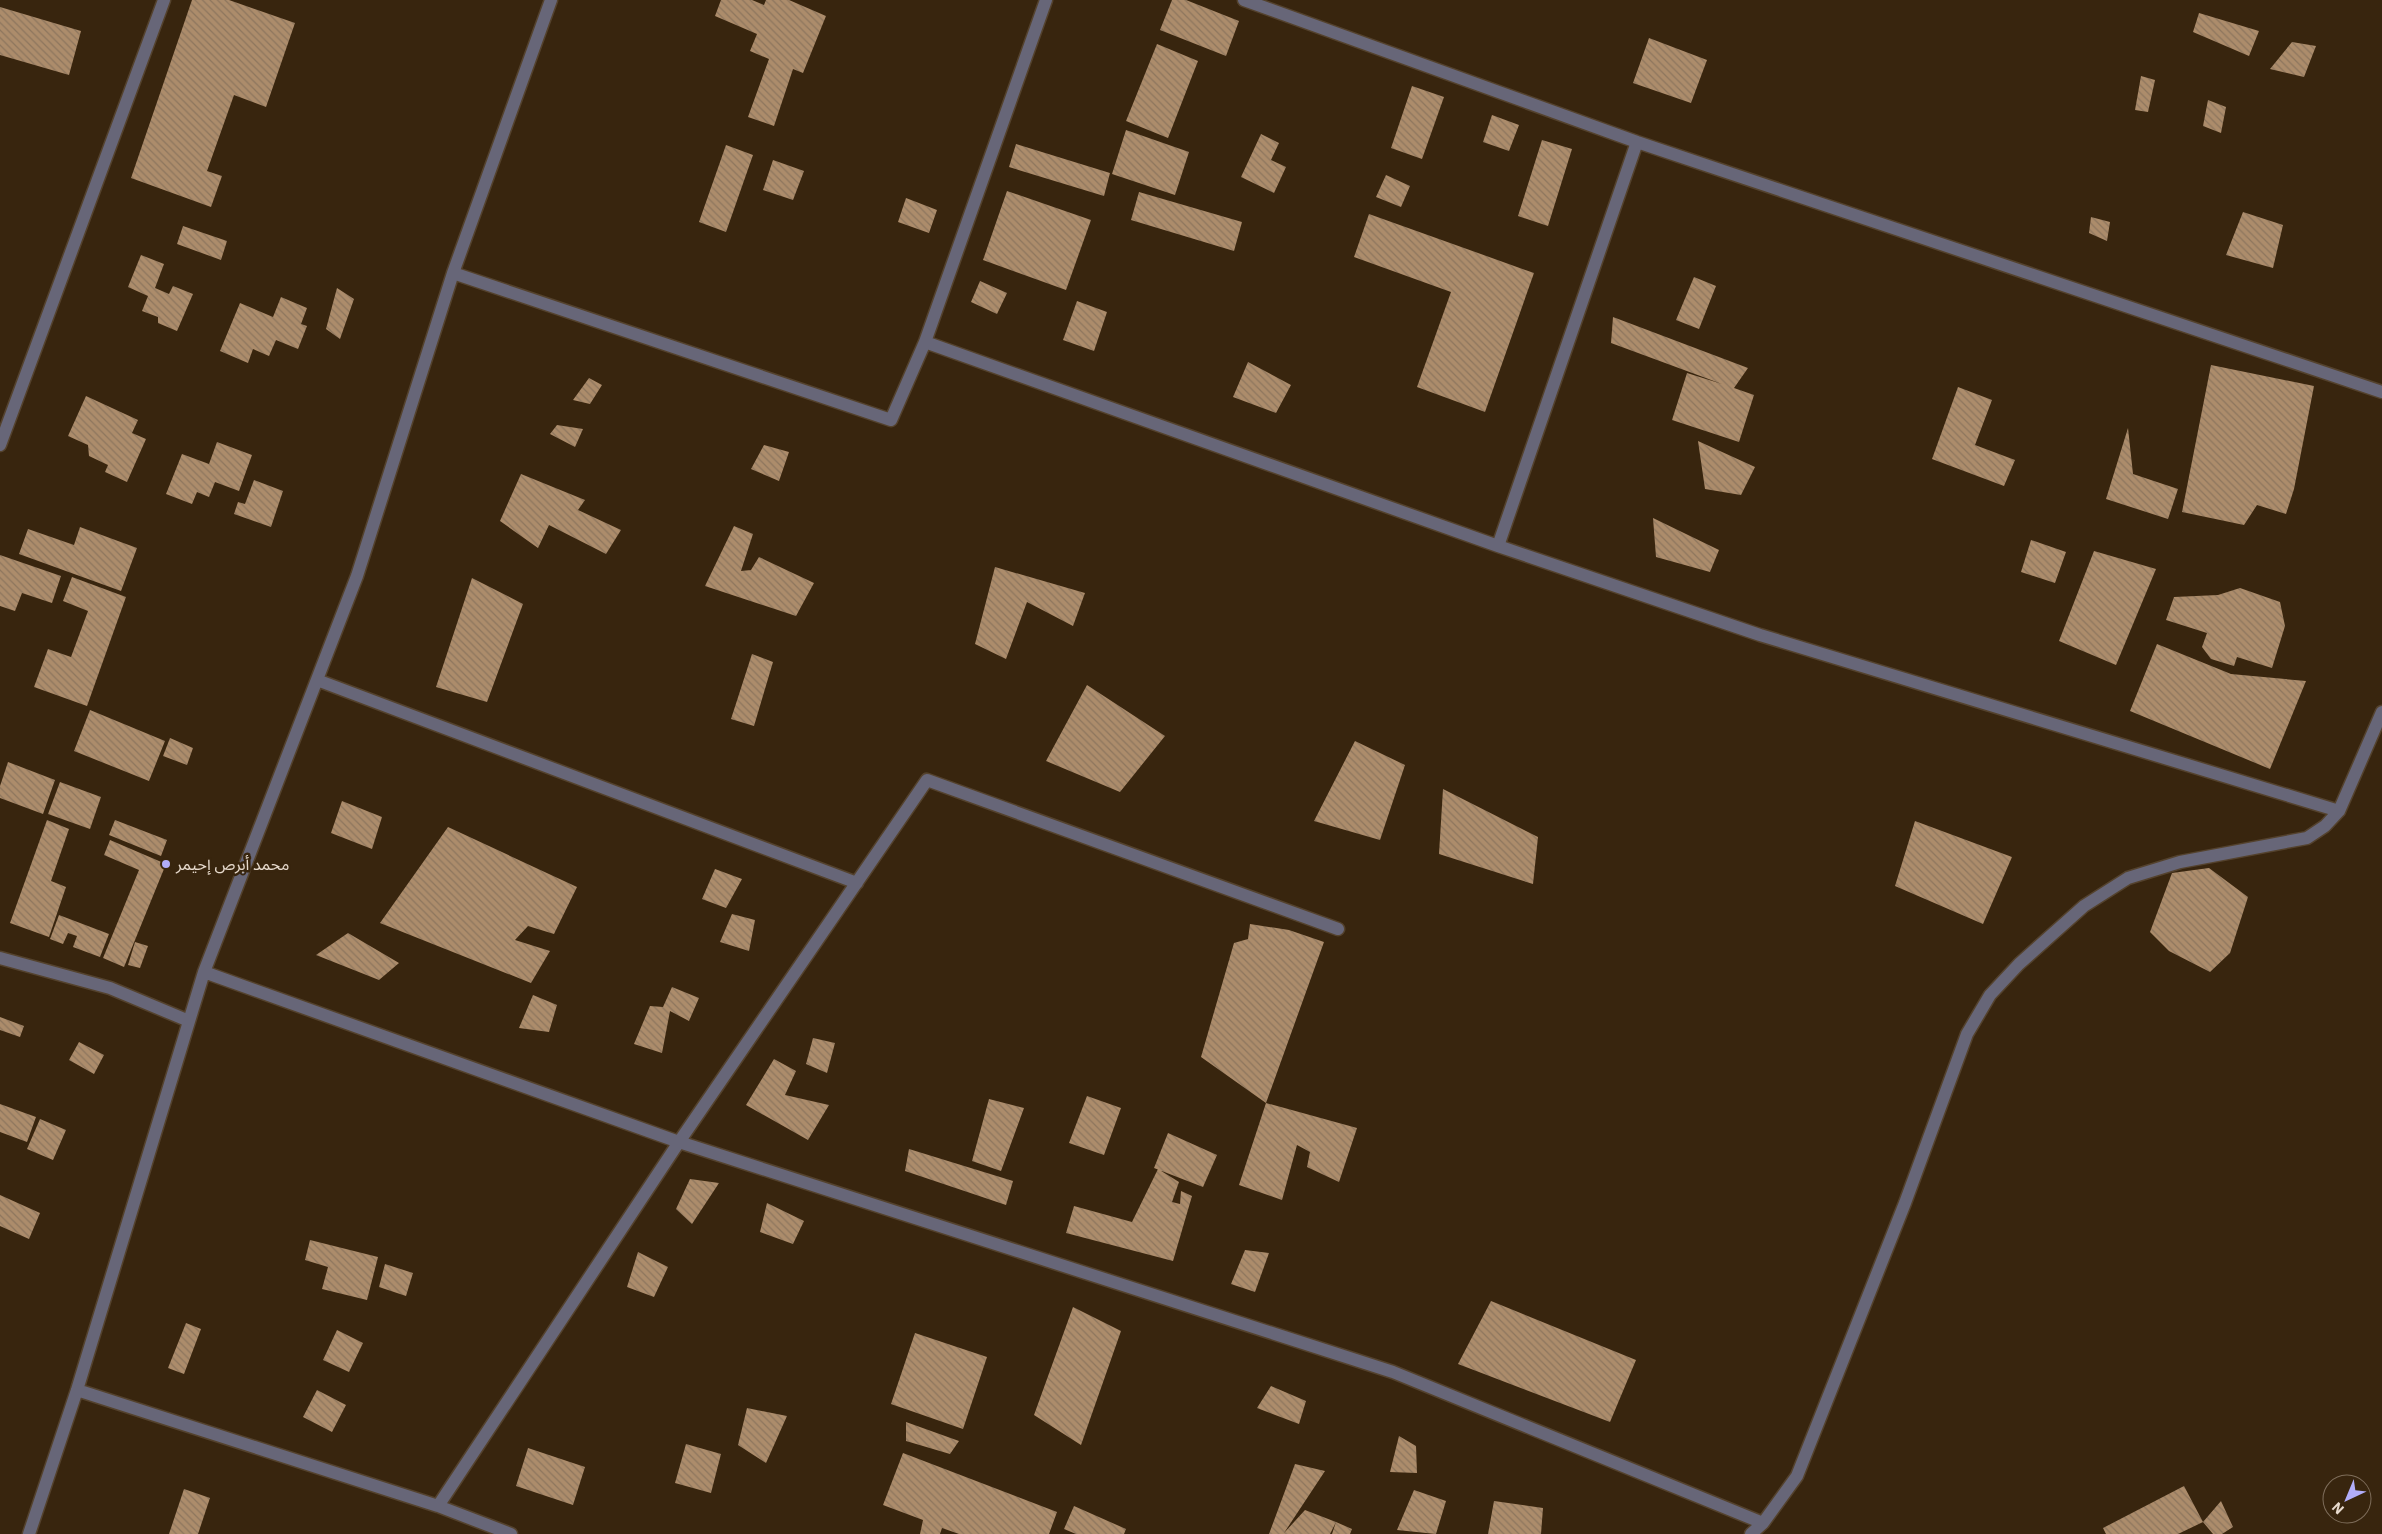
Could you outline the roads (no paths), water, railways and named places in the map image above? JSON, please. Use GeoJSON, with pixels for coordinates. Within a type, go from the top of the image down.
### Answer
{"type":"FeatureCollection","features":[{"type":"Feature","properties":{"kind":"street"},"geometry":{"type":"LineString","coordinates":[[0,445],[164,0]]}},
{"type":"Feature","properties":{"kind":"street"},"geometry":{"type":"LineString","coordinates":[[29,1534],[78,1390],[204,972],[357,576],[453,273],[551,0]]}},
{"type":"Feature","properties":{"kind":"street"},"geometry":{"type":"LineString","coordinates":[[453,273],[891,420],[925,342],[1046,0]]}},
{"type":"Feature","properties":{"kind":"street"},"geometry":{"type":"LineString","coordinates":[[1244,0],[1637,142],[2382,392]]}},
{"type":"Feature","properties":{"kind":"street"},"geometry":{"type":"LineString","coordinates":[[1498,546],[1637,142]]}},
{"type":"Feature","properties":{"kind":"street"},"geometry":{"type":"LineString","coordinates":[[925,342],[1498,546],[1760,635],[2340,811]]}},
{"type":"Feature","properties":{"kind":"street"},"geometry":{"type":"LineString","coordinates":[[317,680],[857,883]]}},
{"type":"Feature","properties":{"kind":"street"},"geometry":{"type":"LineString","coordinates":[[1751,1534],[1763,1523],[1797,1476],[1905,1203],[1967,1034],[1990,995],[2019,964],[2084,906],[2128,878],[2180,862],[2307,838],[2325,826],[2340,811],[2382,712]]}},
{"type":"Feature","properties":{"kind":"street"},"geometry":{"type":"LineString","coordinates":[[438,1506],[678,1142],[927,780],[1338,929]]}},
{"type":"Feature","properties":{"kind":"street"},"geometry":{"type":"LineString","coordinates":[[0,958],[110,988],[189,1022]]}},
{"type":"Feature","properties":{"kind":"street"},"geometry":{"type":"LineString","coordinates":[[204,972],[678,1142],[1393,1372],[1763,1523]]}},
{"type":"Feature","properties":{"kind":"street"},"geometry":{"type":"LineString","coordinates":[[78,1390],[438,1506],[511,1534]]}},
{"type":"Feature","properties":{"kind":"place","name":"محمد أبرص إحيمر"},"geometry":{"type":"Point","coordinates":[166,864]}}]}
